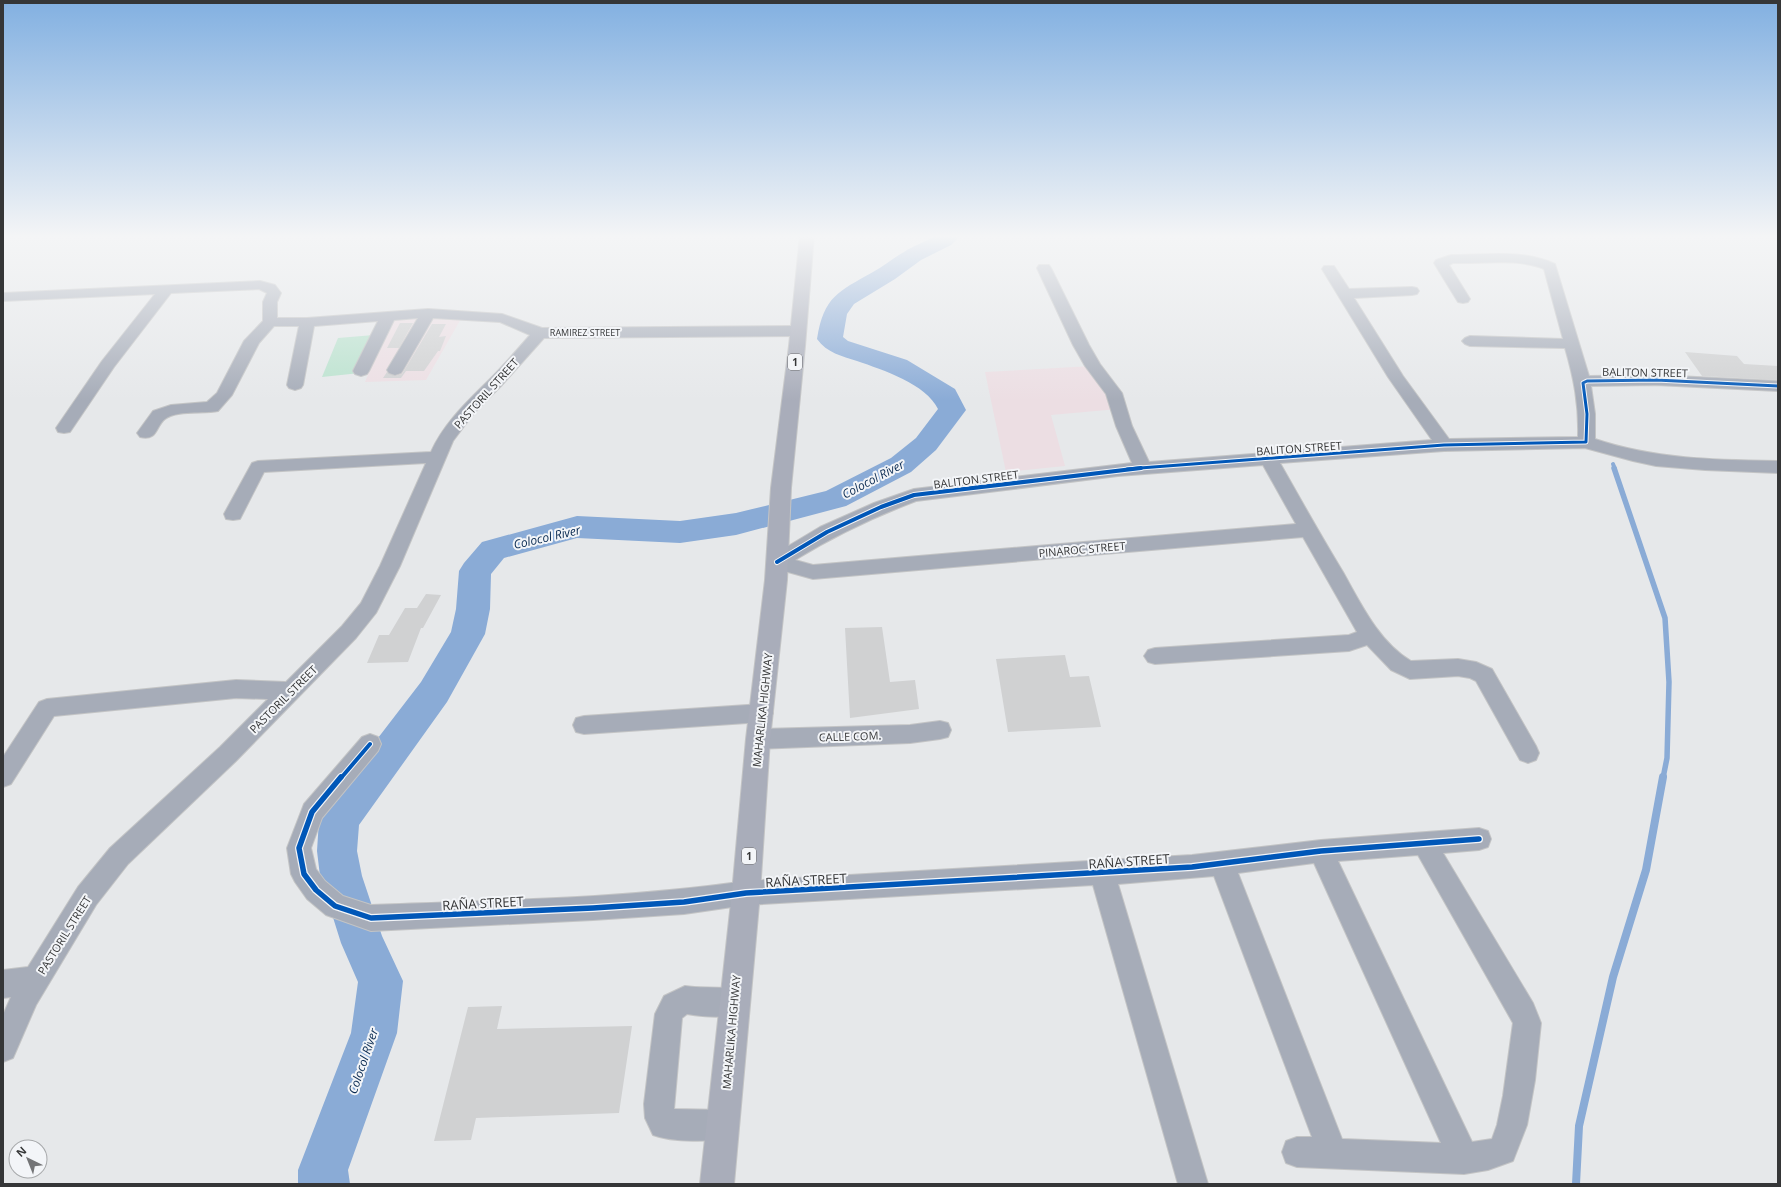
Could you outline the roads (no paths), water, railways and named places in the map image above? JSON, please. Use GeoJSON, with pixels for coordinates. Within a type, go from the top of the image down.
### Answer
{"type":"FeatureCollection","features":[{"type":"Feature","properties":{"kind":"main road","name":"MAHARLIKA HIGHWAY"},"geometry":{"type":"LineString","coordinates":[[717,1184],[746,893],[758,739],[762,713],[777,562],[781,488],[802,290]]}},
{"type":"Feature","properties":{"kind":"street"},"geometry":{"type":"LineString","coordinates":[[3,297],[157,290]]}},
{"type":"Feature","properties":{"kind":"street"},"geometry":{"type":"LineString","coordinates":[[64,428],[108,364],[166,290]]}},
{"type":"Feature","properties":{"kind":"street"},"geometry":{"type":"LineString","coordinates":[[146,433],[159,415],[171,410],[212,407],[224,396],[252,340],[270,322],[270,302],[274,293],[272,290]]}},
{"type":"Feature","properties":{"kind":"street"},"geometry":{"type":"LineString","coordinates":[[1055,290],[1081,345],[1093,366],[1114,393],[1124,426],[1144,468]]}},
{"type":"Feature","properties":{"kind":"street"},"geometry":{"type":"LineString","coordinates":[[1343,290],[1396,377],[1444,446]]}},
{"type":"Feature","properties":{"kind":"street"},"geometry":{"type":"LineString","coordinates":[[1458,290],[1463,299]]}},
{"type":"Feature","properties":{"kind":"street"},"geometry":{"type":"LineString","coordinates":[[1557,290],[1583,383],[1583,393],[1587,414],[1586,442],[1616,452],[1650,460],[1720,466],[1778,467]]}},
{"type":"Feature","properties":{"kind":"street"},"geometry":{"type":"LineString","coordinates":[[1345,294],[1412,291]]}},
{"type":"Feature","properties":{"kind":"street","name":"RAMIREZ STREET"},"geometry":{"type":"LineString","coordinates":[[270,322],[307,322],[428,313],[502,318],[540,333],[798,331]]}},
{"type":"Feature","properties":{"kind":"street"},"geometry":{"type":"LineString","coordinates":[[395,370],[428,313]]}},
{"type":"Feature","properties":{"kind":"street"},"geometry":{"type":"LineString","coordinates":[[361,372],[389,315]]}},
{"type":"Feature","properties":{"kind":"street"},"geometry":{"type":"LineString","coordinates":[[294,384],[307,322]]}},
{"type":"Feature","properties":{"kind":"street","name":"PASTORIL STREET"},"geometry":{"type":"LineString","coordinates":[[3,1048],[26,995],[87,896],[119,856],[228,754],[349,632],[369,608],[390,566],[444,440],[468,409],[495,383],[540,333]]}},
{"type":"Feature","properties":{"kind":"street"},"geometry":{"type":"LineString","coordinates":[[1470,340],[1572,344]]}},
{"type":"Feature","properties":{"kind":"street","name":"BALITON STREET"},"geometry":{"type":"LineString","coordinates":[[1583,383],[1598,380],[1656,380],[1778,386]]}},
{"type":"Feature","properties":{"kind":"street","name":"BALITON STREET"},"geometry":{"type":"LineString","coordinates":[[777,562],[827,532],[881,507],[914,495],[1144,468],[1444,446],[1586,442]]}},
{"type":"Feature","properties":{"kind":"street"},"geometry":{"type":"LineString","coordinates":[[233,514],[258,467],[436,457]]}},
{"type":"Feature","properties":{"kind":"street"},"geometry":{"type":"LineString","coordinates":[[1269,459],[1308,530],[1363,625],[1371,636],[1395,663],[1404,668],[1410,670],[1461,667],[1472,668],[1484,675],[1528,753]]}},
{"type":"Feature","properties":{"kind":"street","name":"PINAROC STREET"},"geometry":{"type":"LineString","coordinates":[[777,562],[813,572],[1308,530]]}},
{"type":"Feature","properties":{"kind":"street"},"geometry":{"type":"LineString","coordinates":[[1156,656],[1349,643],[1371,636]]}},
{"type":"Feature","properties":{"kind":"street"},"geometry":{"type":"LineString","coordinates":[[5,769],[47,708],[236,689],[291,691]]}},
{"type":"Feature","properties":{"kind":"street"},"geometry":{"type":"LineString","coordinates":[[584,725],[762,713]]}},
{"type":"Feature","properties":{"kind":"street","name":"CALLE COM."},"geometry":{"type":"LineString","coordinates":[[758,739],[910,734],[940,730]]}},
{"type":"Feature","properties":{"kind":"street","name":"RAÑA STREET"},"geometry":{"type":"LineString","coordinates":[[370,744],[312,812],[298,848],[304,874],[316,890],[335,906],[371,918],[601,908],[684,902],[746,893],[1192,867],[1321,851],[1479,839]]}},
{"type":"Feature","properties":{"kind":"street"},"geometry":{"type":"LineString","coordinates":[[1297,1152],[1464,1159],[1488,1155],[1502,1150],[1509,1138],[1527,1023],[1524,1013],[1424,843]]}},
{"type":"Feature","properties":{"kind":"street"},"geometry":{"type":"LineString","coordinates":[[1321,851],[1464,1159]]}},
{"type":"Feature","properties":{"kind":"street"},"geometry":{"type":"LineString","coordinates":[[1222,863],[1333,1154]]}},
{"type":"Feature","properties":{"kind":"street"},"geometry":{"type":"LineString","coordinates":[[1102,873],[1193,1184]]}},
{"type":"Feature","properties":{"kind":"street"},"geometry":{"type":"LineString","coordinates":[[3,984],[36,980]]}},
{"type":"Feature","properties":{"kind":"street"},"geometry":{"type":"LineString","coordinates":[[722,1126],[664,1124],[660,1118],[659,1104],[670,1014],[674,1006],[685,1000],[698,1002],[734,1002]]}},
{"type":"Feature","properties":{"kind":"waterway","name":"Colocol River"},"geometry":{"type":"LineString","coordinates":[[324,1184],[323,1170],[374,1033],[381,981],[363,943],[341,876],[337,851],[339,820],[434,692],[468,634],[473,609],[475,571],[493,550],[577,527],[680,532],[736,524],[835,499],[901,465],[926,444],[952,410],[945,395],[923,380],[898,366],[839,346],[830,339],[835,314],[845,299],[857,290]]}},
{"type":"Feature","properties":{"kind":"waterway"},"geometry":{"type":"LineString","coordinates":[[1613,464],[1615,469]]}},
{"type":"Feature","properties":{"kind":"waterway"},"geometry":{"type":"LineString","coordinates":[[1614,468],[1665,618],[1669,682],[1667,758],[1663,778]]}},
{"type":"Feature","properties":{"kind":"waterway"},"geometry":{"type":"LineString","coordinates":[[1576,1184],[1579,1126],[1613,977],[1646,870],[1663,777]]}}]}
